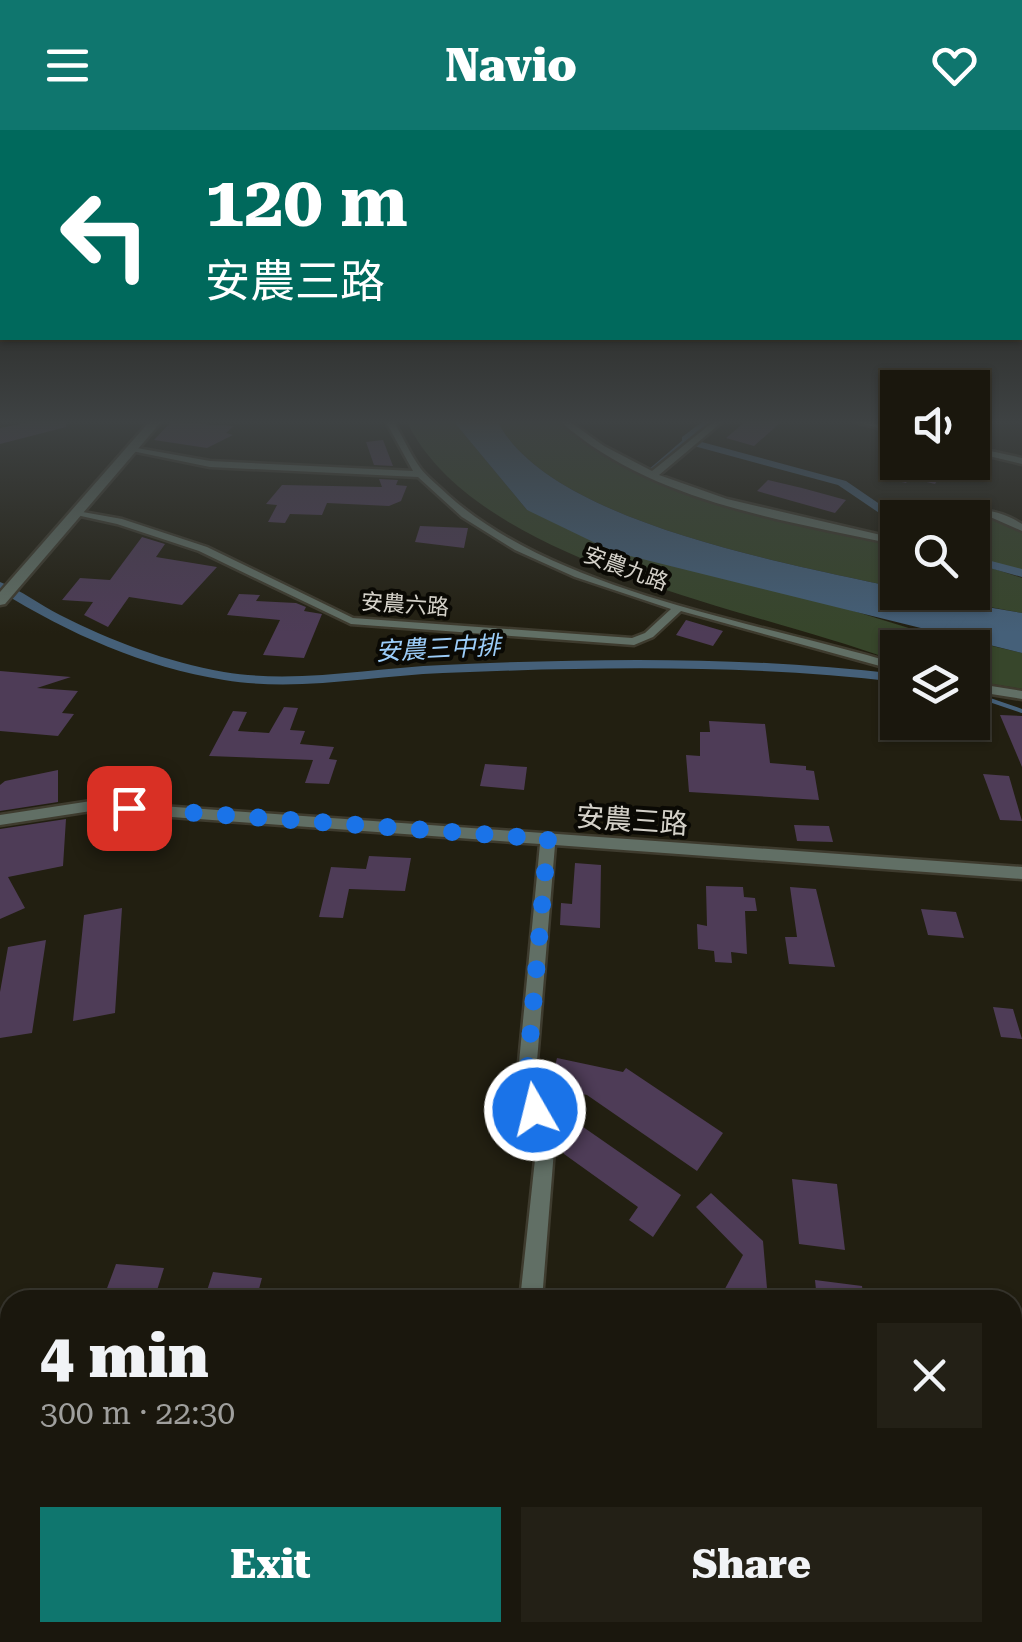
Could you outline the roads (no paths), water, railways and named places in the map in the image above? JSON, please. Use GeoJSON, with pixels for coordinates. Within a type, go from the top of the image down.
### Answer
{"type":"FeatureCollection","features":[{"type":"Feature","properties":{"kind":"street"},"geometry":{"type":"LineString","coordinates":[[0,600],[95,493]]}},
{"type":"Feature","properties":{"kind":"street","name":"安農九路"},"geometry":{"type":"LineString","coordinates":[[444,493],[486,526],[531,552],[678,608],[821,642],[880,662]]}},
{"type":"Feature","properties":{"kind":"street"},"geometry":{"type":"LineString","coordinates":[[702,493],[749,508],[880,538]]}},
{"type":"Feature","properties":{"kind":"street"},"geometry":{"type":"LineString","coordinates":[[990,512],[1022,528]]}},
{"type":"Feature","properties":{"kind":"street","name":"安農六路"},"geometry":{"type":"LineString","coordinates":[[77,514],[119,521],[202,549],[351,621],[634,642],[649,636],[678,608]]}},
{"type":"Feature","properties":{"kind":"street"},"geometry":{"type":"LineString","coordinates":[[990,691],[1022,695]]}},
{"type":"Feature","properties":{"kind":"street","name":"安農三路"},"geometry":{"type":"LineString","coordinates":[[0,820],[90,806],[1022,873]]}},
{"type":"Feature","properties":{"kind":"street"},"geometry":{"type":"LineString","coordinates":[[533,1290],[545,1150],[527,1073],[548,839]]}},
{"type":"Feature","properties":{"kind":"water"},"geometry":{"type":"Polygon","coordinates":[[[513,493],[579,493],[620,513],[678,534],[880,584],[880,610],[990,608],[1022,613],[1022,653],[990,645],[990,630],[929,630],[614,552],[527,510],[513,493]]]}},
{"type":"Feature","properties":{"kind":"waterway"},"geometry":{"type":"LineString","coordinates":[[856,493],[880,509]]}},
{"type":"Feature","properties":{"kind":"waterway"},"geometry":{"type":"LineString","coordinates":[[990,564],[1022,573]]}},
{"type":"Feature","properties":{"kind":"waterway","name":"安農三中排"},"geometry":{"type":"LineString","coordinates":[[0,586],[53,617],[135,653],[194,670],[251,679],[306,680],[443,669],[670,663],[880,676]]}},
{"type":"Feature","properties":{"kind":"waterway","name":"安農三中排"},"geometry":{"type":"LineString","coordinates":[[950,630],[960,618]]}},
{"type":"Feature","properties":{"kind":"waterway"},"geometry":{"type":"LineString","coordinates":[[990,700],[1022,711]]}}]}
